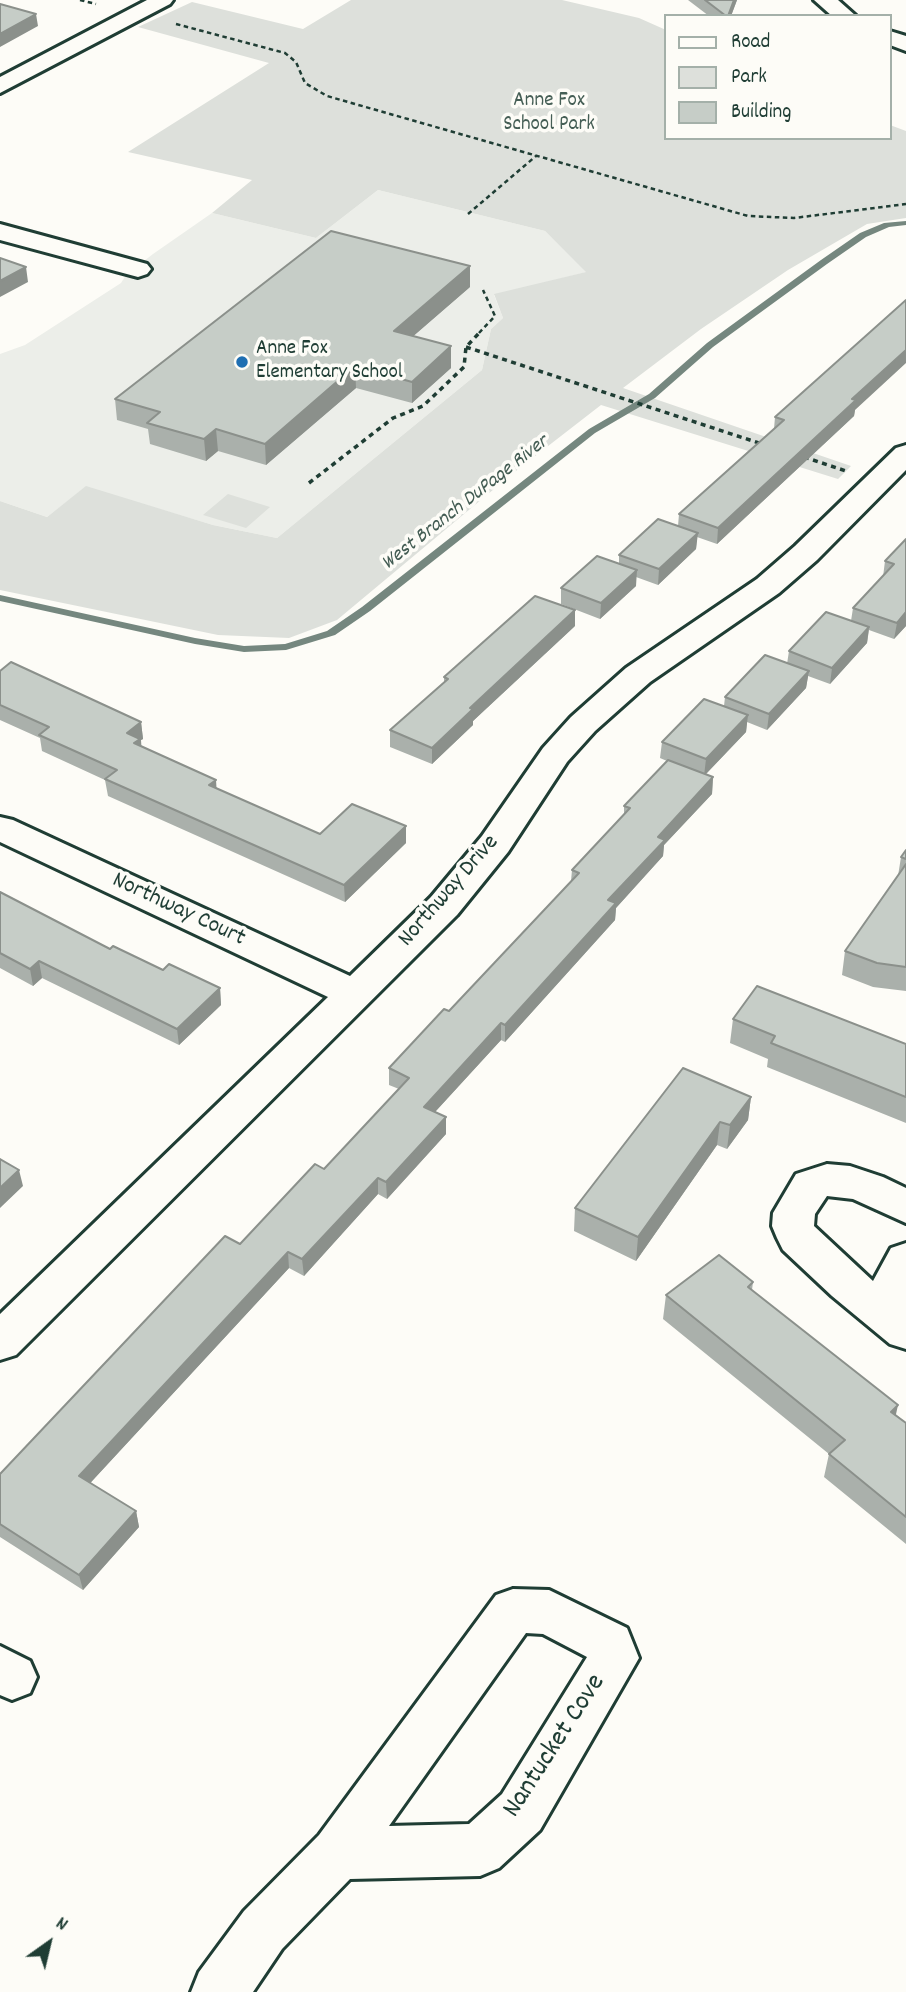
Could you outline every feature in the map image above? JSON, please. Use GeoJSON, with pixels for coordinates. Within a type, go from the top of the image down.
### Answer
{"type":"FeatureCollection","features":[{"type":"Feature","properties":{"kind":"street"},"geometry":{"type":"LineString","coordinates":[[0,86],[163,0]]}},
{"type":"Feature","properties":{"kind":"street"},"geometry":{"type":"LineString","coordinates":[[824,0],[843,14]]}},
{"type":"Feature","properties":{"kind":"street"},"geometry":{"type":"LineString","coordinates":[[0,67],[23,73]]}},
{"type":"Feature","properties":{"kind":"street"},"geometry":{"type":"LineString","coordinates":[[0,232],[138,269]]}},
{"type":"Feature","properties":{"kind":"street","name":"Northway Drive"},"geometry":{"type":"LineString","coordinates":[[0,1342],[459,889],[495,844],[555,755],[583,724],[638,675],[768,586],[806,553],[906,454]]}},
{"type":"Feature","properties":{"kind":"street","name":"Northway Court"},"geometry":{"type":"LineString","coordinates":[[0,828],[355,994]]}},
{"type":"Feature","properties":{"kind":"street"},"geometry":{"type":"LineString","coordinates":[[906,1207],[868,1188],[850,1182],[827,1180],[811,1185],[794,1213],[793,1226],[798,1238],[893,1320],[906,1260]]}},
{"type":"Feature","properties":{"kind":"street","name":"Nantucket Cove"},"geometry":{"type":"LineString","coordinates":[[219,1992],[263,1930],[338,1853],[513,1611],[549,1612],[609,1644],[614,1658],[522,1812],[480,1850],[338,1853]]}},
{"type":"Feature","properties":{"kind":"path"},"geometry":{"type":"LineString","coordinates":[[168,22],[285,53],[296,62],[304,83],[327,96],[763,218],[794,218],[906,204]]}},
{"type":"Feature","properties":{"kind":"path"},"geometry":{"type":"LineString","coordinates":[[468,214],[537,156]]}},
{"type":"Feature","properties":{"kind":"path"},"geometry":{"type":"LineString","coordinates":[[309,483],[393,418],[423,406],[464,367],[466,347],[495,316],[483,290]]}},
{"type":"Feature","properties":{"kind":"path"},"geometry":{"type":"LineString","coordinates":[[466,347],[770,446]]}},
{"type":"Feature","properties":{"kind":"path"},"geometry":{"type":"LineString","coordinates":[[453,363],[464,367]]}},
{"type":"Feature","properties":{"kind":"path"},"geometry":{"type":"LineString","coordinates":[[795,454],[852,473]]}},
{"type":"Feature","properties":{"kind":"shaded area","name":"Anne Fox Elementary School"},"geometry":{"type":"Polygon","coordinates":[[[378,190],[545,231],[587,272],[494,295],[503,318],[491,329],[482,370],[277,538],[213,525],[86,487],[47,517],[0,501],[0,354],[25,345],[121,283],[126,275],[153,254],[212,213],[316,238],[378,190]]]}},
{"type":"Feature","properties":{"kind":"green space","name":"Anne Fox School Park"},"geometry":{"type":"Polygon","coordinates":[[[351,0],[562,0],[639,18],[664,29],[664,140],[892,140],[892,126],[906,131],[906,218],[867,224],[788,270],[701,329],[623,388],[851,466],[838,479],[601,405],[512,474],[337,620],[289,638],[218,635],[0,590],[0,501],[47,517],[86,486],[213,525],[277,538],[482,370],[491,329],[503,318],[494,294],[586,272],[545,231],[378,190],[316,238],[212,213],[252,180],[128,152],[269,63],[138,27],[192,2],[303,29],[351,0]]]}},
{"type":"Feature","properties":{"kind":"green space"},"geometry":{"type":"Polygon","coordinates":[[[228,494],[270,507],[246,528],[203,515],[228,494]]]}},
{"type":"Feature","properties":{"kind":"building"},"geometry":{"type":"Polygon","coordinates":[[[705,0],[734,0],[729,14],[723,14],[705,0]]]}},
{"type":"Feature","properties":{"kind":"building"},"geometry":{"type":"Polygon","coordinates":[[[0,4],[36,14],[0,34],[0,4]]]}},
{"type":"Feature","properties":{"kind":"building","name":"Anne Fox Elementary School"},"geometry":{"type":"Polygon","coordinates":[[[331,231],[470,266],[394,331],[451,346],[412,382],[355,366],[265,444],[216,429],[204,439],[147,423],[160,412],[115,399],[331,231]]]}},
{"type":"Feature","properties":{"kind":"building"},"geometry":{"type":"Polygon","coordinates":[[[0,258],[26,267],[0,281],[0,258]]]}},
{"type":"Feature","properties":{"kind":"building"},"geometry":{"type":"Polygon","coordinates":[[[906,300],[906,350],[852,399],[856,400],[718,528],[679,514],[784,420],[775,417],[906,300]]]}},
{"type":"Feature","properties":{"kind":"building"},"geometry":{"type":"Polygon","coordinates":[[[658,519],[698,533],[659,569],[619,555],[658,519]]]}},
{"type":"Feature","properties":{"kind":"building"},"geometry":{"type":"Polygon","coordinates":[[[906,539],[906,612],[897,623],[853,608],[894,564],[885,561],[906,539]]]}},
{"type":"Feature","properties":{"kind":"building"},"geometry":{"type":"Polygon","coordinates":[[[597,556],[637,570],[601,603],[561,588],[597,556]]]}},
{"type":"Feature","properties":{"kind":"building"},"geometry":{"type":"Polygon","coordinates":[[[535,596],[575,610],[470,708],[473,709],[432,748],[390,730],[448,679],[444,677],[535,596]]]}},
{"type":"Feature","properties":{"kind":"building"},"geometry":{"type":"Polygon","coordinates":[[[826,612],[869,627],[832,668],[789,651],[826,612]]]}},
{"type":"Feature","properties":{"kind":"building"},"geometry":{"type":"Polygon","coordinates":[[[765,655],[809,671],[769,714],[725,697],[765,655]]]}},
{"type":"Feature","properties":{"kind":"building"},"geometry":{"type":"Polygon","coordinates":[[[11,662],[141,722],[127,733],[140,739],[134,743],[216,780],[209,785],[320,834],[352,804],[406,826],[344,885],[105,779],[117,770],[39,735],[49,727],[0,705],[0,671],[11,662]]]}},
{"type":"Feature","properties":{"kind":"building"},"geometry":{"type":"Polygon","coordinates":[[[704,699],[748,715],[706,759],[662,742],[704,699]]]}},
{"type":"Feature","properties":{"kind":"building"},"geometry":{"type":"Polygon","coordinates":[[[668,760],[713,777],[658,837],[665,840],[608,900],[616,903],[505,1025],[501,1023],[424,1107],[446,1117],[386,1182],[378,1178],[302,1259],[288,1252],[79,1476],[136,1511],[79,1575],[0,1524],[0,1474],[225,1236],[240,1244],[315,1164],[324,1169],[409,1078],[389,1068],[444,1009],[449,1011],[579,873],[572,870],[630,808],[624,806],[668,760]]]}},
{"type":"Feature","properties":{"kind":"building"},"geometry":{"type":"Polygon","coordinates":[[[906,864],[906,967],[877,963],[845,951],[906,864]]]}},
{"type":"Feature","properties":{"kind":"building"},"geometry":{"type":"Polygon","coordinates":[[[0,892],[110,949],[113,946],[163,970],[169,964],[220,988],[177,1029],[39,961],[30,969],[0,953],[0,892]]]}},
{"type":"Feature","properties":{"kind":"building"},"geometry":{"type":"Polygon","coordinates":[[[757,986],[906,1044],[906,1097],[771,1043],[775,1036],[733,1019],[757,986]]]}},
{"type":"Feature","properties":{"kind":"building"},"geometry":{"type":"Polygon","coordinates":[[[683,1068],[751,1097],[730,1125],[720,1122],[638,1237],[575,1208],[683,1068]]]}},
{"type":"Feature","properties":{"kind":"building"},"geometry":{"type":"Polygon","coordinates":[[[0,1159],[19,1170],[0,1188],[0,1159]]]}},
{"type":"Feature","properties":{"kind":"building"},"geometry":{"type":"Polygon","coordinates":[[[719,1255],[753,1282],[748,1287],[898,1405],[891,1412],[906,1423],[906,1517],[829,1454],[845,1440],[666,1295],[719,1255]]]}},
{"type":"Feature","properties":{"kind":"waterway","name":"West Branch DuPage River"},"geometry":{"type":"LineString","coordinates":[[0,598],[195,641],[244,649],[286,647],[331,633],[366,609],[592,431],[652,396],[710,345],[824,262],[863,235],[887,225],[906,223]]}},
{"type":"Feature","properties":{"kind":"place","name":"Anne Fox Elementary School"},"geometry":{"type":"Point","coordinates":[242,362]}}]}
